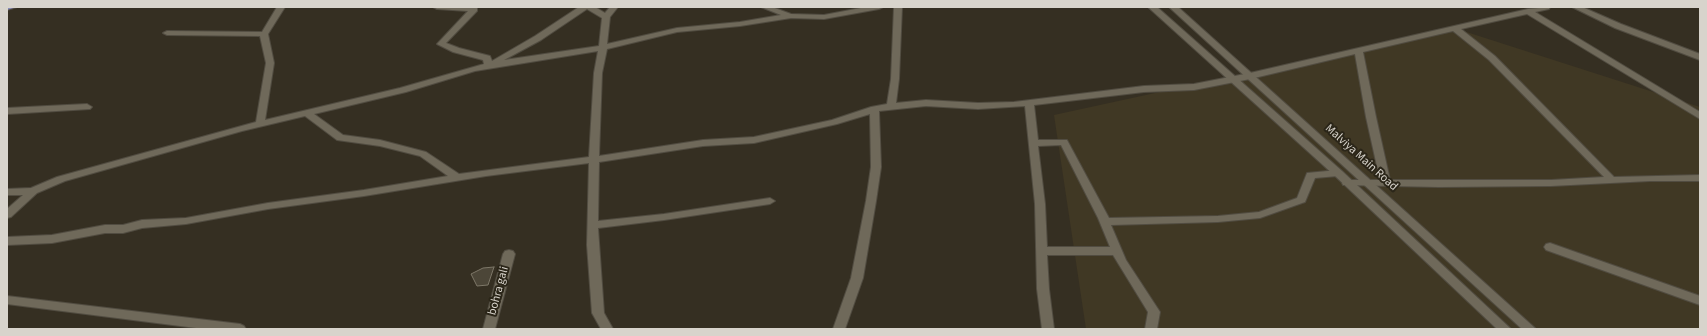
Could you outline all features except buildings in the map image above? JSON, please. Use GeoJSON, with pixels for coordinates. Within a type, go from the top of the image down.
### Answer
{"type":"FeatureCollection","features":[{"type":"Feature","properties":{"kind":"street"},"geometry":{"type":"LineString","coordinates":[[7,8],[12,7]]}},
{"type":"Feature","properties":{"kind":"street"},"geometry":{"type":"LineString","coordinates":[[260,124],[270,63],[264,34],[281,7]]}},
{"type":"Feature","properties":{"kind":"street"},"geometry":{"type":"LineString","coordinates":[[437,7],[474,9],[441,44],[456,50],[486,58],[488,66]]}},
{"type":"Feature","properties":{"kind":"street"},"geometry":{"type":"LineString","coordinates":[[488,66],[538,38],[584,7]]}},
{"type":"Feature","properties":{"kind":"street"},"geometry":{"type":"LineString","coordinates":[[589,7],[606,17]]}},
{"type":"Feature","properties":{"kind":"street"},"geometry":{"type":"LineString","coordinates":[[607,329],[598,313],[594,225],[595,159],[598,73],[603,47],[606,17],[614,7]]}},
{"type":"Feature","properties":{"kind":"street"},"geometry":{"type":"LineString","coordinates":[[765,7],[791,16]]}},
{"type":"Feature","properties":{"kind":"street"},"geometry":{"type":"LineString","coordinates":[[7,214],[33,191],[61,179],[260,124],[404,90],[488,66],[603,47],[678,30],[740,24],[791,16],[824,17],[880,7]]}},
{"type":"Feature","properties":{"kind":"street"},"geometry":{"type":"LineString","coordinates":[[891,106],[895,79],[898,7]]}},
{"type":"Feature","properties":{"kind":"street"},"geometry":{"type":"LineString","coordinates":[[1152,7],[1338,173],[1505,329]]}},
{"type":"Feature","properties":{"kind":"street","name":"Malviya Main Road"},"geometry":{"type":"LineString","coordinates":[[1173,7],[1530,329]]}},
{"type":"Feature","properties":{"kind":"street"},"geometry":{"type":"LineString","coordinates":[[7,242],[52,239],[105,230],[122,230],[142,224],[186,221],[268,206],[703,143],[754,140],[834,122],[874,109],[891,106],[926,103],[978,106],[1029,103],[1144,89],[1194,87],[1250,76],[1546,7]]}},
{"type":"Feature","properties":{"kind":"street"},"geometry":{"type":"LineString","coordinates":[[1576,7],[1618,26],[1700,57]]}},
{"type":"Feature","properties":{"kind":"street"},"geometry":{"type":"LineString","coordinates":[[1528,11],[1700,116]]}},
{"type":"Feature","properties":{"kind":"street"},"geometry":{"type":"LineString","coordinates":[[1454,28],[1492,58],[1612,180]]}},
{"type":"Feature","properties":{"kind":"street"},"geometry":{"type":"LineString","coordinates":[[167,32],[264,34]]}},
{"type":"Feature","properties":{"kind":"street"},"geometry":{"type":"LineString","coordinates":[[1359,51],[1371,117],[1386,183]]}},
{"type":"Feature","properties":{"kind":"street"},"geometry":{"type":"LineString","coordinates":[[1029,103],[1040,204],[1043,289],[1048,329]]}},
{"type":"Feature","properties":{"kind":"street"},"geometry":{"type":"LineString","coordinates":[[7,111],[87,107]]}},
{"type":"Feature","properties":{"kind":"street"},"geometry":{"type":"LineString","coordinates":[[839,329],[857,278],[871,201],[876,167],[874,109]]}},
{"type":"Feature","properties":{"kind":"street"},"geometry":{"type":"LineString","coordinates":[[307,113],[340,138],[380,143],[423,154],[457,178]]}},
{"type":"Feature","properties":{"kind":"street"},"geometry":{"type":"LineString","coordinates":[[1034,143],[1064,142],[1105,222],[1121,261],[1154,312],[1151,329]]}},
{"type":"Feature","properties":{"kind":"street"},"geometry":{"type":"LineString","coordinates":[[1105,222],[1218,219],[1260,215],[1301,200],[1311,175],[1338,173]]}},
{"type":"Feature","properties":{"kind":"street"},"geometry":{"type":"LineString","coordinates":[[1347,183],[1439,184],[1700,178]]}},
{"type":"Feature","properties":{"kind":"street"},"geometry":{"type":"LineString","coordinates":[[7,192],[33,191]]}},
{"type":"Feature","properties":{"kind":"street"},"geometry":{"type":"LineString","coordinates":[[594,225],[664,217],[770,201]]}},
{"type":"Feature","properties":{"kind":"street"},"geometry":{"type":"LineString","coordinates":[[1550,247],[1700,301]]}},
{"type":"Feature","properties":{"kind":"street"},"geometry":{"type":"LineString","coordinates":[[1042,251],[1116,251]]}},
{"type":"Feature","properties":{"kind":"street","name":"bohra gali"},"geometry":{"type":"LineString","coordinates":[[489,329],[509,254]]}},
{"type":"Feature","properties":{"kind":"street"},"geometry":{"type":"LineString","coordinates":[[7,309],[12,300],[240,329]]}},
{"type":"Feature","properties":{"kind":"shaded area"},"geometry":{"type":"Polygon","coordinates":[[[1454,28],[1700,107],[1700,329],[1086,329],[1054,115],[1454,28]]]}}]}
